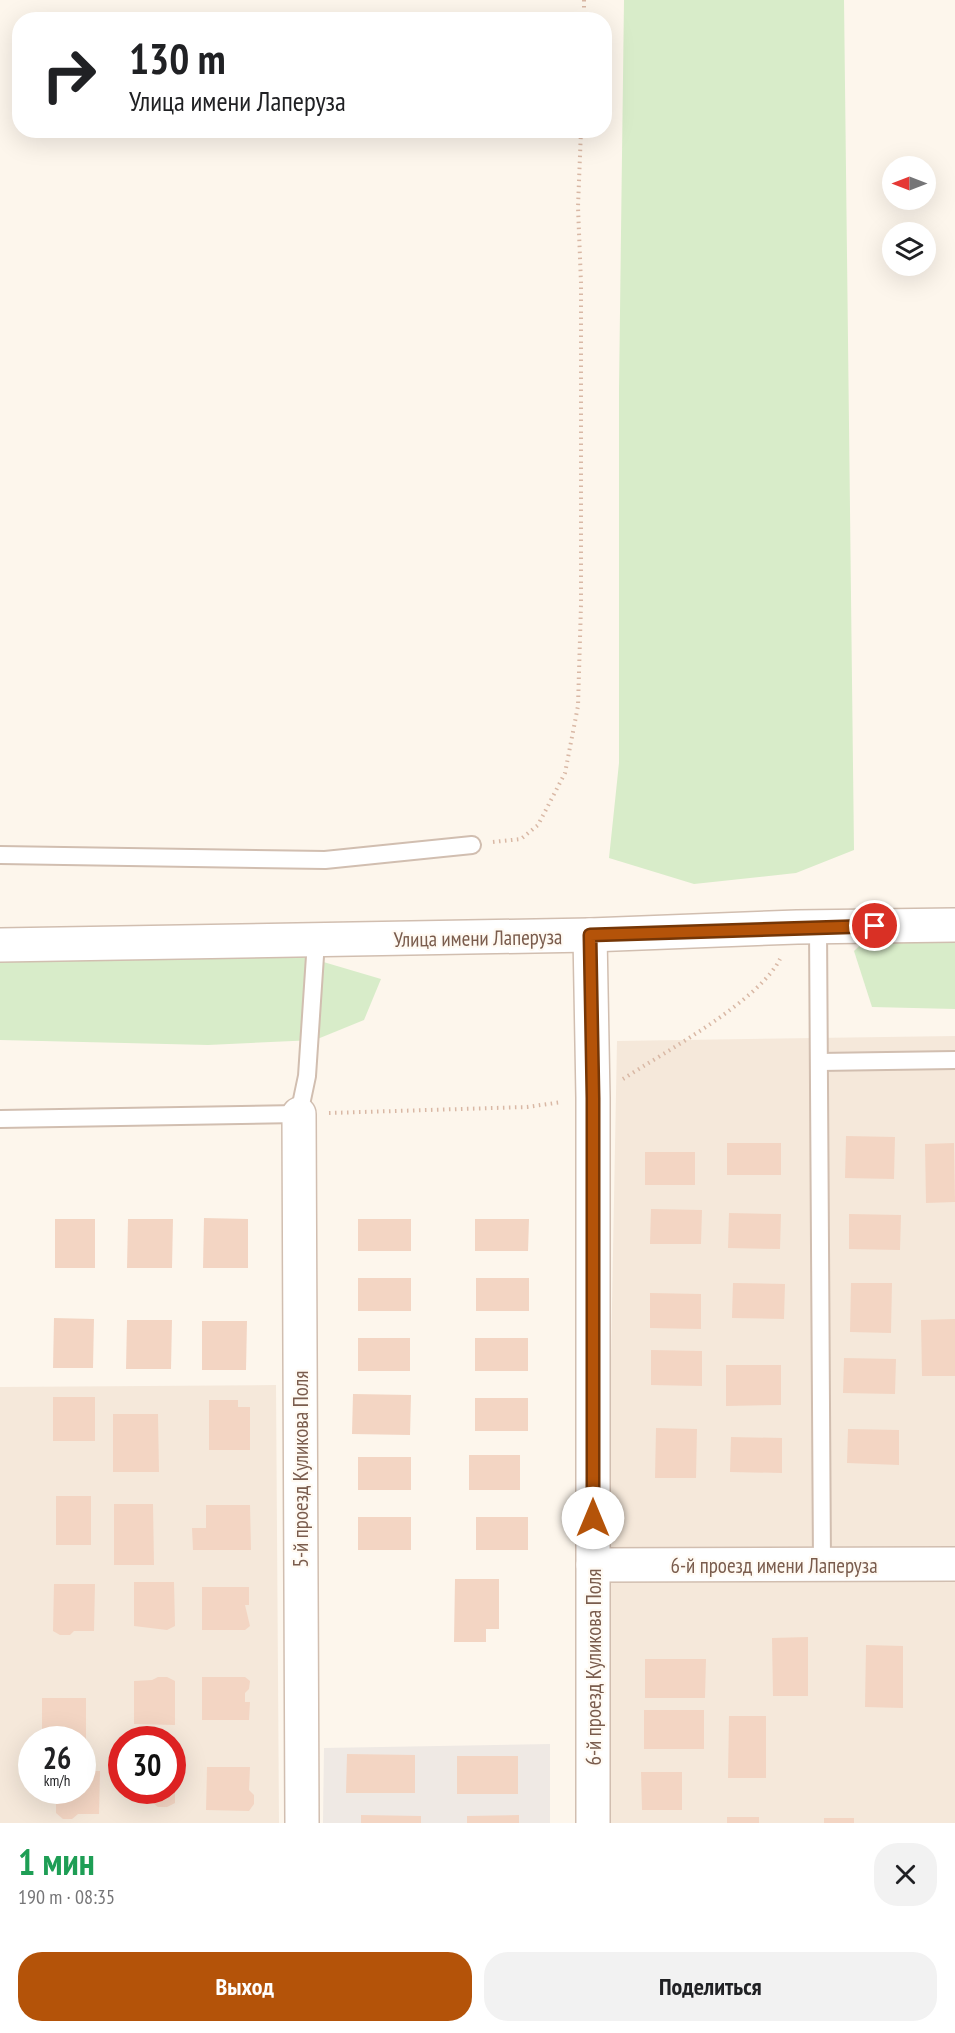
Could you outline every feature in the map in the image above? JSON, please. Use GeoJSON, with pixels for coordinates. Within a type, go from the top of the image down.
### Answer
{"type":"FeatureCollection","features":[{"type":"Feature","properties":{"kind":"street","name":"Улица имени Лаперуза"},"geometry":{"type":"LineString","coordinates":[[0,945],[316,941],[590,935],[818,926],[955,925]]}},
{"type":"Feature","properties":{"kind":"street","name":"6-й проезд Куликова Поля"},"geometry":{"type":"LineString","coordinates":[[590,935],[593,1098],[593,1823]]}},
{"type":"Feature","properties":{"kind":"street","name":"5-й проезд Куликова Поля"},"geometry":{"type":"LineString","coordinates":[[299,1114],[302,1823]]}},
{"type":"Feature","properties":{"kind":"street","name":"6-й проезд имени Лаперуза"},"geometry":{"type":"LineString","coordinates":[[593,1565],[955,1564]]}},
{"type":"Feature","properties":{"kind":"lane"},"geometry":{"type":"LineString","coordinates":[[0,855],[325,860],[472,845]]}},
{"type":"Feature","properties":{"kind":"lane"},"geometry":{"type":"LineString","coordinates":[[818,926],[822,1564]]}},
{"type":"Feature","properties":{"kind":"lane"},"geometry":{"type":"LineString","coordinates":[[0,1119],[299,1114],[307,1076],[316,941]]}},
{"type":"Feature","properties":{"kind":"lane"},"geometry":{"type":"LineString","coordinates":[[819,1062],[955,1060]]}},
{"type":"Feature","properties":{"kind":"path"},"geometry":{"type":"LineString","coordinates":[[472,845],[521,838],[538,825],[565,773],[578,706],[581,605],[581,283],[578,207],[581,138]]}},
{"type":"Feature","properties":{"kind":"shaded area"},"geometry":{"type":"Polygon","coordinates":[[[955,1036],[955,1823],[605,1823],[606,1623],[617,1041],[955,1036]]]}},
{"type":"Feature","properties":{"kind":"shaded area"},"geometry":{"type":"Polygon","coordinates":[[[276,1385],[279,1823],[0,1823],[0,1387],[276,1385]]]}},
{"type":"Feature","properties":{"kind":"shaded area"},"geometry":{"type":"Polygon","coordinates":[[[550,1744],[550,1823],[323,1823],[324,1748],[550,1744]]]}},
{"type":"Feature","properties":{"kind":"green space"},"geometry":{"type":"Polygon","coordinates":[[[624,0],[844,0],[854,850],[796,873],[694,884],[609,858],[619,763],[619,390],[624,0]]]}},
{"type":"Feature","properties":{"kind":"green space"},"geometry":{"type":"Polygon","coordinates":[[[874,932],[955,935],[955,1009],[872,1007],[854,951],[874,932]]]}},
{"type":"Feature","properties":{"kind":"green space"},"geometry":{"type":"Polygon","coordinates":[[[266,945],[381,979],[364,1020],[315,1040],[208,1045],[0,1040],[0,955],[266,945]]]}},
{"type":"Feature","properties":{"kind":"building"},"geometry":{"type":"Polygon","coordinates":[[[846,1136],[895,1137],[894,1179],[845,1178],[846,1136]]]}},
{"type":"Feature","properties":{"kind":"building"},"geometry":{"type":"Polygon","coordinates":[[[727,1143],[781,1143],[781,1175],[727,1175],[727,1143]]]}},
{"type":"Feature","properties":{"kind":"building"},"geometry":{"type":"Polygon","coordinates":[[[954,1143],[955,1202],[926,1203],[925,1144],[954,1143]]]}},
{"type":"Feature","properties":{"kind":"building"},"geometry":{"type":"Polygon","coordinates":[[[645,1152],[695,1152],[695,1185],[645,1185],[645,1152]]]}},
{"type":"Feature","properties":{"kind":"building"},"geometry":{"type":"Polygon","coordinates":[[[651,1209],[702,1210],[701,1244],[650,1244],[651,1209]]]}},
{"type":"Feature","properties":{"kind":"building"},"geometry":{"type":"Polygon","coordinates":[[[729,1213],[781,1214],[780,1249],[728,1248],[729,1213]]]}},
{"type":"Feature","properties":{"kind":"building"},"geometry":{"type":"Polygon","coordinates":[[[849,1214],[901,1215],[900,1250],[849,1249],[849,1214]]]}},
{"type":"Feature","properties":{"kind":"building"},"geometry":{"type":"Polygon","coordinates":[[[204,1218],[248,1219],[248,1268],[203,1268],[204,1218]]]}},
{"type":"Feature","properties":{"kind":"building"},"geometry":{"type":"Polygon","coordinates":[[[55,1219],[95,1219],[95,1268],[55,1268],[55,1219]]]}},
{"type":"Feature","properties":{"kind":"building"},"geometry":{"type":"Polygon","coordinates":[[[128,1219],[173,1219],[172,1268],[127,1268],[128,1219]]]}},
{"type":"Feature","properties":{"kind":"building"},"geometry":{"type":"Polygon","coordinates":[[[358,1219],[411,1219],[411,1251],[358,1251],[358,1219]]]}},
{"type":"Feature","properties":{"kind":"building"},"geometry":{"type":"Polygon","coordinates":[[[475,1219],[529,1219],[528,1251],[475,1251],[475,1219]]]}},
{"type":"Feature","properties":{"kind":"building"},"geometry":{"type":"Polygon","coordinates":[[[358,1278],[411,1278],[411,1311],[358,1311],[358,1278]]]}},
{"type":"Feature","properties":{"kind":"building"},"geometry":{"type":"Polygon","coordinates":[[[476,1278],[529,1278],[529,1311],[476,1311],[476,1278]]]}},
{"type":"Feature","properties":{"kind":"building"},"geometry":{"type":"Polygon","coordinates":[[[733,1283],[785,1284],[784,1319],[732,1318],[733,1283]]]}},
{"type":"Feature","properties":{"kind":"building"},"geometry":{"type":"Polygon","coordinates":[[[851,1283],[892,1283],[891,1333],[850,1332],[851,1283]]]}},
{"type":"Feature","properties":{"kind":"building"},"geometry":{"type":"Polygon","coordinates":[[[650,1293],[701,1294],[701,1329],[650,1328],[650,1293]]]}},
{"type":"Feature","properties":{"kind":"building"},"geometry":{"type":"Polygon","coordinates":[[[54,1318],[94,1319],[93,1368],[53,1368],[54,1318]]]}},
{"type":"Feature","properties":{"kind":"building"},"geometry":{"type":"Polygon","coordinates":[[[955,1319],[955,1376],[922,1376],[921,1320],[955,1319]]]}},
{"type":"Feature","properties":{"kind":"building"},"geometry":{"type":"Polygon","coordinates":[[[127,1320],[172,1320],[171,1369],[126,1369],[127,1320]]]}},
{"type":"Feature","properties":{"kind":"building"},"geometry":{"type":"Polygon","coordinates":[[[202,1321],[247,1321],[246,1370],[202,1370],[202,1321]]]}},
{"type":"Feature","properties":{"kind":"building"},"geometry":{"type":"Polygon","coordinates":[[[358,1338],[410,1338],[410,1371],[358,1371],[358,1338]]]}},
{"type":"Feature","properties":{"kind":"building"},"geometry":{"type":"Polygon","coordinates":[[[475,1338],[528,1338],[528,1371],[475,1371],[475,1338]]]}},
{"type":"Feature","properties":{"kind":"building"},"geometry":{"type":"Polygon","coordinates":[[[651,1350],[702,1351],[702,1386],[651,1385],[651,1350]]]}},
{"type":"Feature","properties":{"kind":"building"},"geometry":{"type":"Polygon","coordinates":[[[844,1358],[896,1359],[895,1394],[843,1393],[844,1358]]]}},
{"type":"Feature","properties":{"kind":"building"},"geometry":{"type":"Polygon","coordinates":[[[726,1365],[781,1365],[781,1405],[726,1406],[726,1365]]]}},
{"type":"Feature","properties":{"kind":"building"},"geometry":{"type":"Polygon","coordinates":[[[353,1394],[411,1395],[410,1435],[352,1434],[353,1394]]]}},
{"type":"Feature","properties":{"kind":"building"},"geometry":{"type":"Polygon","coordinates":[[[53,1397],[95,1397],[95,1441],[53,1441],[53,1397]]]}},
{"type":"Feature","properties":{"kind":"building"},"geometry":{"type":"Polygon","coordinates":[[[475,1398],[528,1398],[528,1431],[475,1431],[475,1398]]]}},
{"type":"Feature","properties":{"kind":"building"},"geometry":{"type":"Polygon","coordinates":[[[209,1400],[238,1400],[238,1407],[250,1407],[250,1450],[209,1450],[209,1400]]]}},
{"type":"Feature","properties":{"kind":"building"},"geometry":{"type":"Polygon","coordinates":[[[113,1414],[158,1414],[159,1472],[113,1472],[113,1414]]]}},
{"type":"Feature","properties":{"kind":"building"},"geometry":{"type":"Polygon","coordinates":[[[656,1428],[697,1429],[696,1478],[655,1478],[656,1428]]]}},
{"type":"Feature","properties":{"kind":"building"},"geometry":{"type":"Polygon","coordinates":[[[848,1429],[899,1430],[899,1465],[847,1463],[848,1429]]]}},
{"type":"Feature","properties":{"kind":"building"},"geometry":{"type":"Polygon","coordinates":[[[731,1437],[782,1438],[782,1473],[730,1472],[731,1437]]]}},
{"type":"Feature","properties":{"kind":"building"},"geometry":{"type":"Polygon","coordinates":[[[469,1455],[520,1455],[520,1490],[469,1490],[469,1455]]]}},
{"type":"Feature","properties":{"kind":"building"},"geometry":{"type":"Polygon","coordinates":[[[358,1457],[411,1457],[411,1490],[358,1490],[358,1457]]]}},
{"type":"Feature","properties":{"kind":"building"},"geometry":{"type":"Polygon","coordinates":[[[56,1496],[91,1496],[91,1545],[56,1545],[56,1496]]]}},
{"type":"Feature","properties":{"kind":"building"},"geometry":{"type":"Polygon","coordinates":[[[114,1504],[153,1504],[154,1565],[114,1565],[114,1504]]]}},
{"type":"Feature","properties":{"kind":"building"},"geometry":{"type":"Polygon","coordinates":[[[206,1505],[250,1505],[251,1550],[193,1550],[192,1528],[206,1528],[206,1505]]]}},
{"type":"Feature","properties":{"kind":"building"},"geometry":{"type":"Polygon","coordinates":[[[358,1517],[411,1517],[411,1550],[358,1550],[358,1517]]]}},
{"type":"Feature","properties":{"kind":"building"},"geometry":{"type":"Polygon","coordinates":[[[476,1517],[528,1517],[528,1550],[476,1550],[476,1517]]]}},
{"type":"Feature","properties":{"kind":"building"},"geometry":{"type":"Polygon","coordinates":[[[455,1579],[499,1579],[499,1629],[486,1629],[486,1642],[454,1642],[455,1579]]]}},
{"type":"Feature","properties":{"kind":"building"},"geometry":{"type":"Polygon","coordinates":[[[134,1582],[174,1582],[175,1626],[167,1630],[134,1626],[134,1582]]]}},
{"type":"Feature","properties":{"kind":"building"},"geometry":{"type":"Polygon","coordinates":[[[54,1584],[95,1584],[94,1631],[74,1631],[70,1635],[60,1635],[53,1631],[54,1584]]]}},
{"type":"Feature","properties":{"kind":"building"},"geometry":{"type":"Polygon","coordinates":[[[202,1587],[249,1587],[249,1605],[245,1605],[250,1626],[245,1630],[202,1630],[202,1587]]]}},
{"type":"Feature","properties":{"kind":"building"},"geometry":{"type":"Polygon","coordinates":[[[808,1637],[808,1696],[773,1696],[772,1638],[808,1637]]]}},
{"type":"Feature","properties":{"kind":"building"},"geometry":{"type":"Polygon","coordinates":[[[866,1645],[903,1646],[903,1708],[865,1707],[866,1645]]]}},
{"type":"Feature","properties":{"kind":"building"},"geometry":{"type":"Polygon","coordinates":[[[645,1659],[706,1659],[705,1698],[645,1698],[645,1659]]]}},
{"type":"Feature","properties":{"kind":"building"},"geometry":{"type":"Polygon","coordinates":[[[167,1677],[175,1681],[175,1725],[134,1724],[134,1681],[152,1680],[167,1677]]]}},
{"type":"Feature","properties":{"kind":"building"},"geometry":{"type":"Polygon","coordinates":[[[202,1677],[245,1677],[250,1681],[249,1689],[245,1693],[245,1702],[250,1702],[249,1720],[202,1720],[202,1677]]]}},
{"type":"Feature","properties":{"kind":"building"},"geometry":{"type":"Polygon","coordinates":[[[42,1698],[86,1698],[86,1726],[42,1726],[42,1698]]]}},
{"type":"Feature","properties":{"kind":"building"},"geometry":{"type":"Polygon","coordinates":[[[644,1710],[704,1710],[704,1749],[644,1749],[644,1710]]]}},
{"type":"Feature","properties":{"kind":"building"},"geometry":{"type":"Polygon","coordinates":[[[729,1716],[766,1716],[766,1778],[728,1778],[729,1716]]]}},
{"type":"Feature","properties":{"kind":"building"},"geometry":{"type":"Polygon","coordinates":[[[347,1754],[415,1755],[415,1793],[346,1793],[347,1754]]]}},
{"type":"Feature","properties":{"kind":"building"},"geometry":{"type":"Polygon","coordinates":[[[457,1756],[518,1756],[518,1794],[457,1794],[457,1756]]]}},
{"type":"Feature","properties":{"kind":"building"},"geometry":{"type":"Polygon","coordinates":[[[207,1767],[250,1767],[249,1790],[254,1795],[254,1804],[249,1811],[206,1810],[207,1767]]]}},
{"type":"Feature","properties":{"kind":"building"},"geometry":{"type":"Polygon","coordinates":[[[96,1771],[100,1771],[99,1814],[78,1814],[72,1819],[63,1819],[56,1813],[56,1804],[96,1804],[96,1771]]]}},
{"type":"Feature","properties":{"kind":"building"},"geometry":{"type":"Polygon","coordinates":[[[641,1772],[682,1772],[682,1810],[642,1810],[641,1772]]]}},
{"type":"Feature","properties":{"kind":"building"},"geometry":{"type":"Polygon","coordinates":[[[154,1804],[173,1804],[167,1807],[158,1807],[154,1804]]]}},
{"type":"Feature","properties":{"kind":"building"},"geometry":{"type":"Polygon","coordinates":[[[361,1815],[421,1816],[421,1823],[361,1823],[361,1815]]]}},
{"type":"Feature","properties":{"kind":"building"},"geometry":{"type":"Polygon","coordinates":[[[519,1815],[519,1823],[467,1823],[467,1816],[519,1815]]]}},
{"type":"Feature","properties":{"kind":"building"},"geometry":{"type":"Polygon","coordinates":[[[727,1817],[759,1817],[759,1823],[727,1823],[727,1817]]]}},
{"type":"Feature","properties":{"kind":"building"},"geometry":{"type":"Polygon","coordinates":[[[824,1818],[854,1818],[854,1823],[824,1823],[824,1818]]]}},
{"type":"Feature","properties":{"kind":"route"},"geometry":{"type":"LineString","coordinates":[[593,1518],[593,1098],[590,935],[875,926]]}}]}
